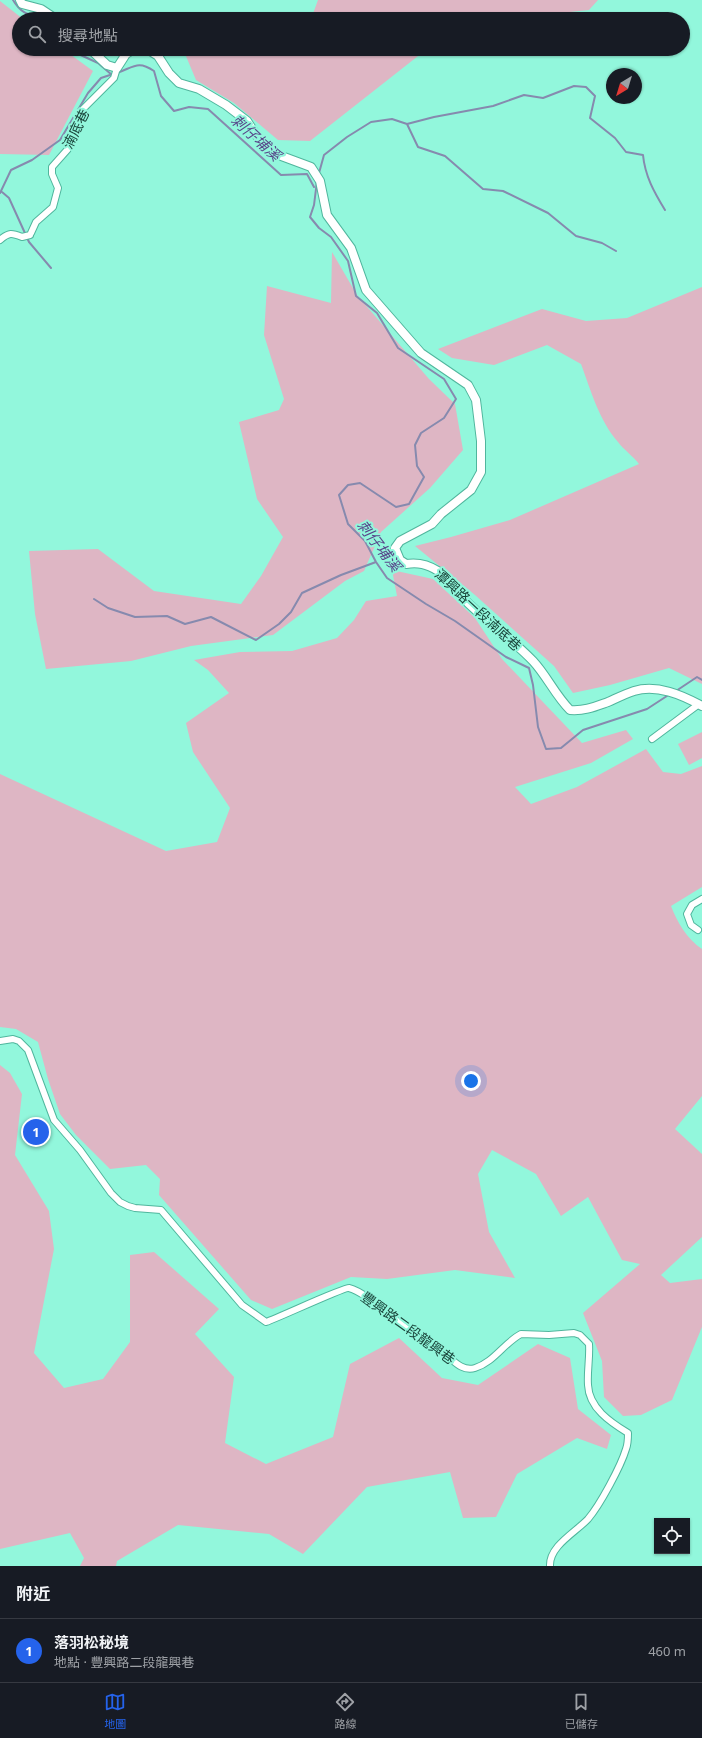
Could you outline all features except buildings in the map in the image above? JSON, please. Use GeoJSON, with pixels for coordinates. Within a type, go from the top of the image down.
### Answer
{"type":"FeatureCollection","features":[{"type":"Feature","properties":{"kind":"street"},"geometry":{"type":"LineString","coordinates":[[20,0],[22,4],[41,9],[46,12]]}},
{"type":"Feature","properties":{"kind":"street"},"geometry":{"type":"LineString","coordinates":[[97,56],[107,65],[117,68],[125,56]]}},
{"type":"Feature","properties":{"kind":"street","name":"潭興路一段湳底巷"},"geometry":{"type":"LineString","coordinates":[[158,56],[169,73],[179,83],[199,90],[226,105],[247,121],[264,147],[276,154],[311,167],[320,181],[327,215],[351,248],[366,290],[421,353],[468,385],[476,400],[481,441],[481,472],[471,490],[440,514],[432,524],[400,541],[395,548],[400,560],[406,564],[415,563],[426,565],[440,572],[463,598],[533,661],[546,677],[560,700],[570,710],[582,711],[636,691],[652,689],[669,692],[688,698],[700,705]]}},
{"type":"Feature","properties":{"kind":"street","name":"湳底巷"},"geometry":{"type":"LineString","coordinates":[[0,240],[7,234],[13,233],[22,237],[31,234],[36,222],[53,207],[58,188],[52,174],[52,167],[71,144],[74,127],[82,110],[114,78],[117,68]]}},
{"type":"Feature","properties":{"kind":"street"},"geometry":{"type":"LineString","coordinates":[[652,739],[700,705]]}},
{"type":"Feature","properties":{"kind":"street"},"geometry":{"type":"LineString","coordinates":[[698,930],[691,925],[687,914],[692,905],[702,899]]}},
{"type":"Feature","properties":{"kind":"street","name":"豐興路二段龍興巷"},"geometry":{"type":"LineString","coordinates":[[0,1042],[13,1039],[20,1041],[28,1050],[54,1120],[80,1150],[111,1193],[120,1202],[128,1206],[161,1210],[242,1304],[266,1322],[326,1297],[340,1289],[349,1288],[359,1292],[407,1329],[460,1366],[466,1368],[474,1369],[485,1364],[521,1334],[548,1335],[574,1333],[585,1339],[589,1344],[588,1386],[591,1399],[600,1412],[628,1433],[627,1448],[608,1486],[588,1519],[553,1554],[550,1561],[550,1566]]}},
{"type":"Feature","properties":{"kind":"shaded area"},"geometry":{"type":"Polygon","coordinates":[[[318,0],[598,0],[589,10],[570,12],[314,12],[318,0]]]}},
{"type":"Feature","properties":{"kind":"shaded area"},"geometry":{"type":"Polygon","coordinates":[[[0,1],[14,12],[12,12],[12,56],[73,56],[93,71],[49,155],[0,154],[0,1]]]}},
{"type":"Feature","properties":{"kind":"shaded area"},"geometry":{"type":"Polygon","coordinates":[[[186,56],[418,56],[310,141],[278,140],[234,103],[196,80],[186,56]]]}},
{"type":"Feature","properties":{"kind":"shaded area"},"geometry":{"type":"Polygon","coordinates":[[[332,252],[357,295],[429,379],[455,404],[463,450],[430,488],[381,532],[364,571],[345,581],[273,635],[191,646],[131,661],[46,669],[35,614],[29,551],[98,549],[154,591],[241,604],[261,576],[283,537],[257,499],[239,422],[279,410],[284,399],[264,335],[267,286],[331,303],[332,252]]]}},
{"type":"Feature","properties":{"kind":"shaded area"},"geometry":{"type":"Polygon","coordinates":[[[702,287],[702,684],[669,668],[610,685],[573,693],[554,666],[475,595],[415,546],[510,520],[639,464],[620,445],[611,433],[596,405],[581,364],[547,345],[494,365],[452,358],[438,349],[542,309],[586,321],[627,318],[702,287]]]}},
{"type":"Feature","properties":{"kind":"shaded area"},"geometry":{"type":"Polygon","coordinates":[[[392,570],[433,579],[475,618],[502,659],[582,743],[626,730],[633,739],[591,763],[515,787],[531,804],[577,787],[646,749],[663,772],[681,774],[702,766],[702,887],[671,906],[683,930],[702,949],[702,1096],[675,1129],[702,1154],[702,1237],[661,1275],[670,1283],[702,1279],[702,1327],[672,1400],[641,1415],[623,1416],[604,1397],[602,1361],[583,1313],[640,1264],[622,1260],[588,1197],[561,1216],[536,1174],[492,1150],[478,1174],[489,1232],[515,1278],[455,1270],[387,1279],[351,1277],[272,1309],[251,1300],[159,1195],[160,1179],[146,1165],[110,1169],[76,1135],[60,1114],[48,1079],[38,1042],[16,1029],[0,1027],[0,774],[166,851],[217,842],[230,808],[193,752],[186,723],[229,693],[208,670],[194,660],[240,652],[292,651],[337,638],[354,620],[366,601],[397,596],[392,570]]]}},
{"type":"Feature","properties":{"kind":"shaded area"},"geometry":{"type":"Polygon","coordinates":[[[702,732],[702,758],[689,765],[678,744],[702,732]]]}},
{"type":"Feature","properties":{"kind":"shaded area"},"geometry":{"type":"Polygon","coordinates":[[[0,1065],[10,1073],[22,1094],[15,1155],[49,1211],[54,1249],[34,1353],[64,1388],[103,1379],[130,1342],[130,1255],[154,1252],[219,1309],[195,1334],[234,1377],[225,1443],[266,1464],[333,1437],[350,1364],[399,1338],[442,1378],[478,1385],[538,1344],[570,1358],[578,1409],[611,1435],[607,1449],[577,1438],[517,1474],[496,1517],[463,1518],[450,1472],[367,1487],[303,1554],[269,1534],[178,1525],[117,1561],[116,1566],[80,1566],[84,1558],[70,1533],[0,1549],[0,1065]]]}},
{"type":"Feature","properties":{"kind":"waterway"},"geometry":{"type":"LineString","coordinates":[[13,0],[16,5],[25,12]]}},
{"type":"Feature","properties":{"kind":"waterway"},"geometry":{"type":"LineString","coordinates":[[83,56],[98,63],[112,75]]}},
{"type":"Feature","properties":{"kind":"waterway","name":"刺仔埔溪"},"geometry":{"type":"LineString","coordinates":[[117,73],[140,65],[149,68],[154,71],[161,96],[174,111],[189,107],[208,109],[281,175],[307,174],[314,187]]}},
{"type":"Feature","properties":{"kind":"waterway","name":"刺仔埔溪"},"geometry":{"type":"LineString","coordinates":[[0,193],[11,170],[32,160],[60,140],[88,93],[101,78],[113,74]]}},
{"type":"Feature","properties":{"kind":"waterway"},"geometry":{"type":"LineString","coordinates":[[319,173],[324,155],[347,137],[371,122],[392,119],[407,124],[434,117],[493,106],[524,95],[543,98],[574,86],[586,87],[595,96],[590,118],[615,138],[626,152],[643,155],[651,184],[665,210]]}},
{"type":"Feature","properties":{"kind":"waterway"},"geometry":{"type":"LineString","coordinates":[[407,124],[418,147],[445,156],[483,189],[503,191],[548,213],[576,236],[602,243],[616,251]]}},
{"type":"Feature","properties":{"kind":"waterway","name":"刺仔埔溪"},"geometry":{"type":"LineString","coordinates":[[317,181],[314,205],[310,217],[319,228],[331,237],[348,261],[356,296],[377,313],[398,348],[444,379],[456,399],[444,418],[421,433],[415,445],[417,466],[424,477],[409,504],[396,507],[360,483],[348,485],[339,495],[348,524],[365,541],[376,562],[387,578],[455,621],[506,657],[529,668],[533,685],[538,727],[546,749],[561,748],[583,730],[647,709],[670,694]]}},
{"type":"Feature","properties":{"kind":"waterway"},"geometry":{"type":"LineString","coordinates":[[2,192],[9,198],[29,242],[51,268]]}},
{"type":"Feature","properties":{"kind":"waterway"},"geometry":{"type":"LineString","coordinates":[[94,599],[108,608],[135,617],[167,616],[185,624],[211,617],[256,640],[279,624],[291,612],[302,593],[341,575],[376,562]]}},
{"type":"Feature","properties":{"kind":"waterway","name":"刺仔埔溪"},"geometry":{"type":"LineString","coordinates":[[676,691],[697,677],[702,680]]}},
{"type":"Feature","properties":{"kind":"place","name":"落羽松秘境"},"geometry":{"type":"Point","coordinates":[36,1132]}}]}
